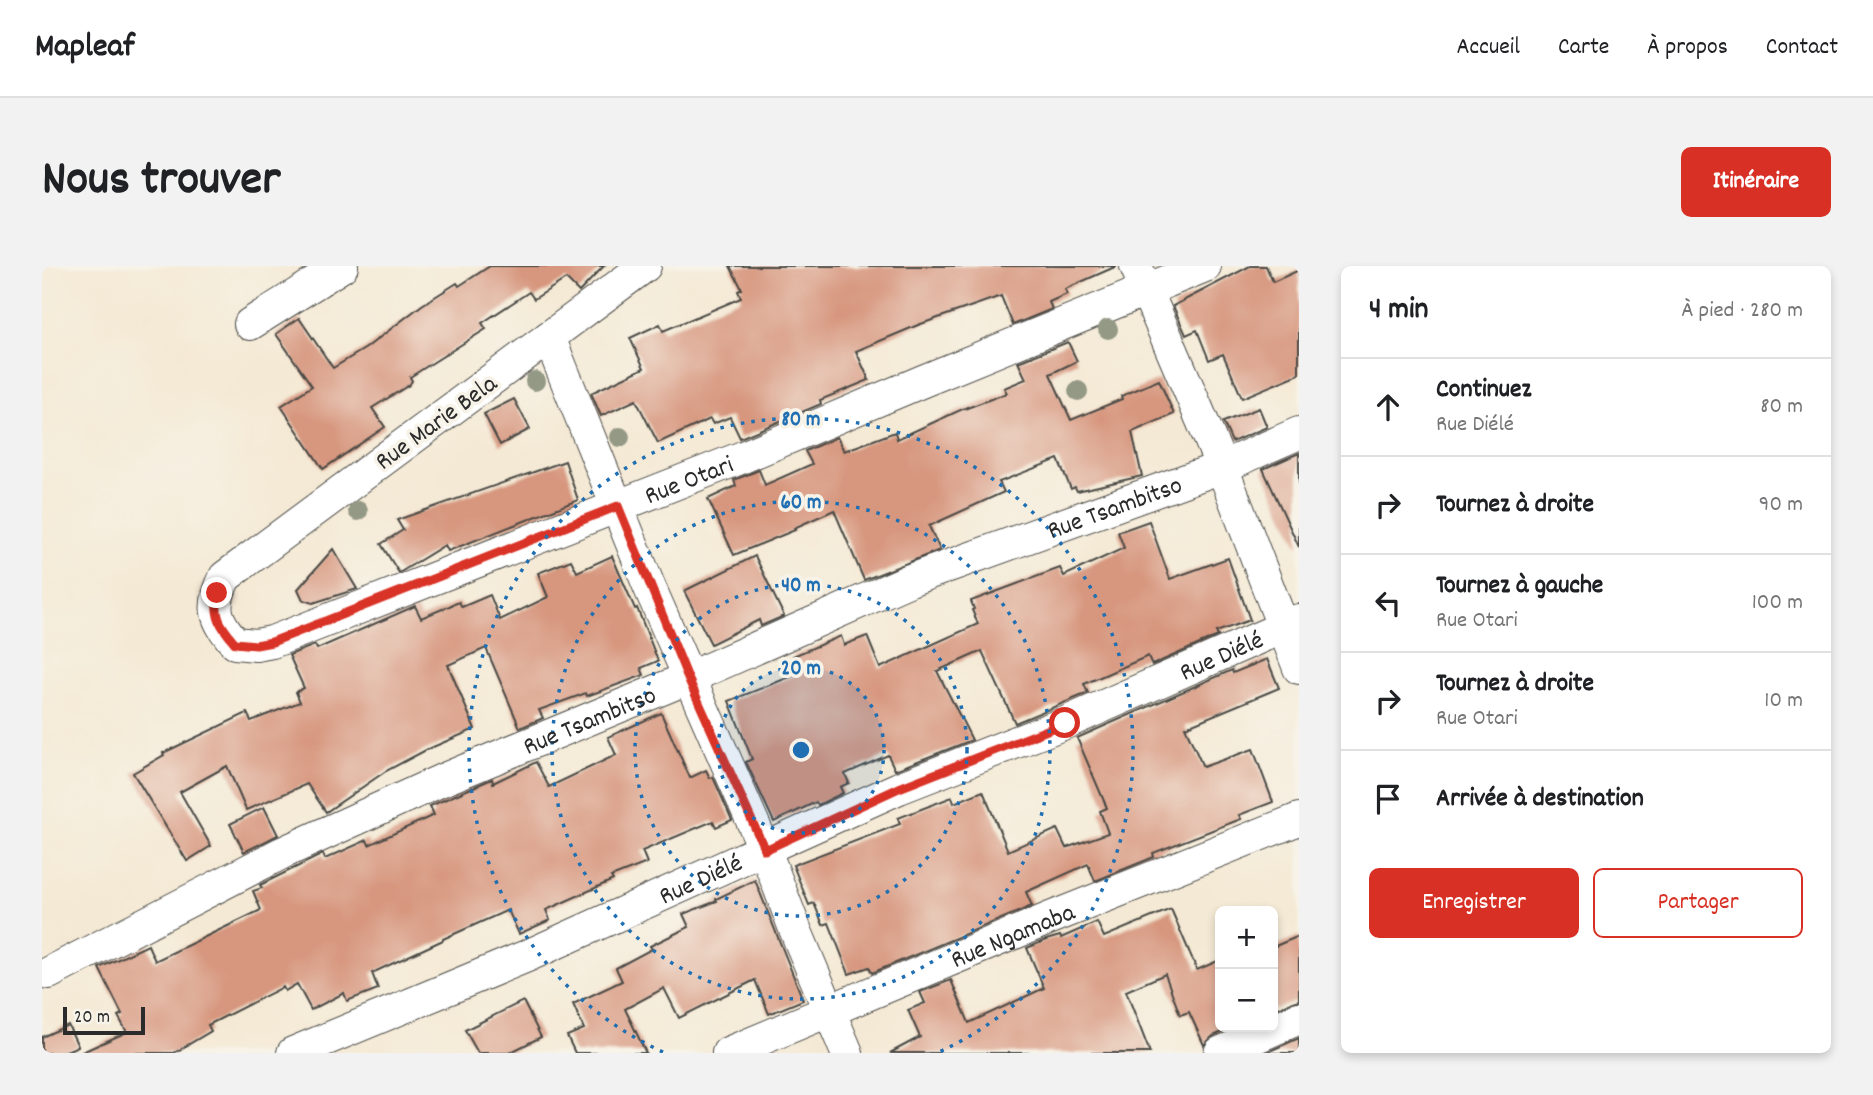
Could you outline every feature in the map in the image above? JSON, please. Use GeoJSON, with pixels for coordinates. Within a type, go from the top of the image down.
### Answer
{"type":"FeatureCollection","features":[{"type":"Feature","properties":{"kind":"street"},"geometry":{"type":"LineString","coordinates":[[250,324],[342,266]]}},
{"type":"Feature","properties":{"kind":"street","name":"Rue Marie Bela"},"geometry":{"type":"LineString","coordinates":[[225,577],[645,266]]}},
{"type":"Feature","properties":{"kind":"street","name":"Rue Otari"},"geometry":{"type":"LineString","coordinates":[[225,577],[217,593],[215,614],[223,629],[235,643],[256,645],[272,642],[743,457],[1142,277],[1205,266]]}},
{"type":"Feature","properties":{"kind":"street"},"geometry":{"type":"LineString","coordinates":[[1142,277],[1291,623],[1299,668]]}},
{"type":"Feature","properties":{"kind":"street"},"geometry":{"type":"LineString","coordinates":[[549,337],[688,678],[765,850],[847,1053]]}},
{"type":"Feature","properties":{"kind":"street","name":"Rue Tsambitso"},"geometry":{"type":"LineString","coordinates":[[49,973],[282,853],[442,780],[688,678],[910,580],[1222,467],[1299,433]]}},
{"type":"Feature","properties":{"kind":"street","name":"Rue Diélé"},"geometry":{"type":"LineString","coordinates":[[293,1053],[527,956],[899,788],[1052,728],[1291,623]]}},
{"type":"Feature","properties":{"kind":"street","name":"Rue Ngamaba"},"geometry":{"type":"LineString","coordinates":[[728,1053],[1048,919],[1299,819]]}},
{"type":"Feature","properties":{"kind":"street"},"geometry":{"type":"LineString","coordinates":[[1220,1053],[1299,1018]]}},
{"type":"Feature","properties":{"kind":"building"},"geometry":{"type":"Polygon","coordinates":[[[490,266],[604,266],[579,292],[566,279],[534,299],[529,292],[482,323],[486,329],[410,377],[412,381],[409,385],[372,408],[385,427],[323,469],[281,406],[312,386],[276,334],[299,318],[333,368],[366,348],[422,305],[490,266]]]}},
{"type":"Feature","properties":{"kind":"building"},"geometry":{"type":"Polygon","coordinates":[[[730,266],[1117,266],[1065,289],[1067,294],[1049,302],[1052,309],[1013,325],[1001,296],[918,325],[856,351],[869,380],[820,400],[821,404],[740,438],[730,417],[713,424],[710,419],[658,443],[636,400],[601,416],[591,393],[644,368],[630,338],[660,324],[663,331],[741,298],[738,291],[742,289],[730,266]]]}},
{"type":"Feature","properties":{"kind":"building"},"geometry":{"type":"Polygon","coordinates":[[[1250,266],[1266,266],[1273,282],[1299,270],[1299,374],[1242,398],[1223,354],[1209,360],[1197,330],[1186,335],[1173,306],[1250,266]]]}},
{"type":"Feature","properties":{"kind":"building"},"geometry":{"type":"Polygon","coordinates":[[[1068,342],[1077,361],[1050,374],[1071,420],[1159,380],[1174,414],[1132,432],[1142,476],[1077,491],[1075,487],[1071,489],[1058,459],[999,482],[1004,492],[929,526],[940,550],[864,580],[834,510],[794,528],[795,530],[734,555],[708,499],[736,486],[734,480],[759,470],[765,485],[812,464],[805,451],[837,437],[844,451],[895,432],[897,439],[967,407],[1007,393],[1004,388],[1026,379],[1018,362],[1068,342]]]}},
{"type":"Feature","properties":{"kind":"building"},"geometry":{"type":"Polygon","coordinates":[[[514,399],[530,429],[500,445],[484,414],[514,399]]]}},
{"type":"Feature","properties":{"kind":"building"},"geometry":{"type":"Polygon","coordinates":[[[1259,408],[1267,427],[1232,442],[1223,422],[1259,408]]]}},
{"type":"Feature","properties":{"kind":"building"},"geometry":{"type":"Polygon","coordinates":[[[1299,453],[1299,547],[1263,469],[1299,453]]]}},
{"type":"Feature","properties":{"kind":"building"},"geometry":{"type":"Polygon","coordinates":[[[565,461],[578,500],[448,551],[445,545],[399,573],[381,544],[403,530],[397,520],[565,461]]]}},
{"type":"Feature","properties":{"kind":"building"},"geometry":{"type":"Polygon","coordinates":[[[1149,521],[1170,579],[1228,558],[1250,620],[1216,632],[1218,636],[1152,665],[1148,656],[1084,684],[1088,693],[1015,723],[982,651],[937,671],[972,740],[895,770],[888,755],[845,774],[849,783],[840,787],[843,793],[818,805],[816,802],[774,822],[746,762],[752,759],[729,701],[800,673],[793,656],[841,636],[844,645],[867,636],[880,668],[978,624],[971,601],[1060,568],[1064,576],[1124,548],[1118,532],[1149,521]]]}},
{"type":"Feature","properties":{"kind":"building"},"geometry":{"type":"Polygon","coordinates":[[[333,549],[357,589],[313,603],[303,600],[298,589],[333,549]]]}},
{"type":"Feature","properties":{"kind":"building"},"geometry":{"type":"Polygon","coordinates":[[[612,556],[658,661],[641,668],[644,675],[539,710],[543,718],[520,728],[486,648],[448,665],[475,729],[386,771],[326,812],[307,784],[246,810],[227,766],[180,792],[211,846],[187,861],[133,773],[164,755],[163,753],[247,713],[251,721],[300,702],[296,692],[304,688],[289,655],[315,645],[317,649],[415,606],[421,618],[459,602],[462,607],[490,595],[500,620],[548,597],[538,573],[571,560],[577,572],[612,556]]]}},
{"type":"Feature","properties":{"kind":"building"},"geometry":{"type":"Polygon","coordinates":[[[755,556],[784,616],[761,626],[759,620],[711,644],[684,591],[755,556]]]}},
{"type":"Feature","properties":{"kind":"building"},"geometry":{"type":"Polygon","coordinates":[[[1267,659],[1279,688],[1185,727],[1203,767],[1253,749],[1273,802],[1239,815],[1241,819],[1153,853],[1154,857],[1095,881],[1088,864],[1026,892],[1032,906],[872,973],[869,967],[849,974],[829,923],[823,925],[814,903],[809,905],[793,865],[900,824],[898,818],[952,797],[954,803],[983,791],[1008,851],[1057,829],[1066,848],[1108,833],[1100,811],[1107,808],[1077,738],[1232,670],[1233,673],[1267,659]]]}},
{"type":"Feature","properties":{"kind":"building"},"geometry":{"type":"Polygon","coordinates":[[[661,713],[690,778],[706,770],[710,778],[713,777],[732,820],[716,827],[713,821],[642,851],[647,863],[611,877],[613,880],[546,910],[550,920],[519,934],[508,910],[443,939],[372,973],[378,989],[347,1001],[344,993],[311,1010],[297,984],[285,991],[283,987],[208,1025],[211,1031],[174,1053],[80,1053],[127,1032],[118,1016],[122,1014],[99,968],[148,945],[155,961],[207,936],[261,910],[253,891],[262,888],[260,885],[323,854],[325,859],[367,840],[369,845],[434,815],[430,806],[492,779],[493,783],[536,762],[549,787],[616,755],[608,737],[661,713]]]}},
{"type":"Feature","properties":{"kind":"building"},"geometry":{"type":"Polygon","coordinates":[[[264,807],[278,835],[244,852],[230,824],[264,807]]]}},
{"type":"Feature","properties":{"kind":"building"},"geometry":{"type":"Polygon","coordinates":[[[755,880],[803,1000],[769,1014],[755,980],[679,1018],[664,988],[625,1009],[646,1053],[575,1053],[567,1036],[584,1029],[573,1004],[622,981],[616,968],[652,949],[650,946],[689,927],[683,914],[717,901],[716,899],[755,880]]]}},
{"type":"Feature","properties":{"kind":"building"},"geometry":{"type":"Polygon","coordinates":[[[1171,909],[1197,970],[1215,962],[1215,1032],[1222,1032],[1213,1036],[1204,1045],[1189,1012],[1180,1015],[1165,974],[1126,991],[1150,1053],[890,1053],[920,1037],[908,1010],[925,1003],[920,992],[951,980],[969,1023],[1044,988],[1027,948],[1046,940],[1060,936],[1061,938],[1097,922],[1104,937],[1171,909]]]}},
{"type":"Feature","properties":{"kind":"building"},"geometry":{"type":"Polygon","coordinates":[[[1299,936],[1299,1000],[1278,1008],[1278,969],[1278,945],[1299,936]]]}},
{"type":"Feature","properties":{"kind":"building"},"geometry":{"type":"Polygon","coordinates":[[[523,1001],[541,1037],[509,1053],[478,1053],[465,1030],[523,1001]]]}},
{"type":"Feature","properties":{"kind":"building"},"geometry":{"type":"Polygon","coordinates":[[[68,1025],[78,1046],[62,1053],[42,1053],[42,1037],[68,1025]]]}},
{"type":"Feature","properties":{"kind":"building"},"geometry":{"type":"Polygon","coordinates":[[[1299,1038],[1299,1053],[1265,1053],[1299,1038]]]}},
{"type":"Feature","properties":{"kind":"route"},"geometry":{"type":"LineString","coordinates":[[217,593],[215,614],[235,643],[256,645],[272,642],[618,506],[688,678],[765,850],[899,788],[1065,723]]}}]}
